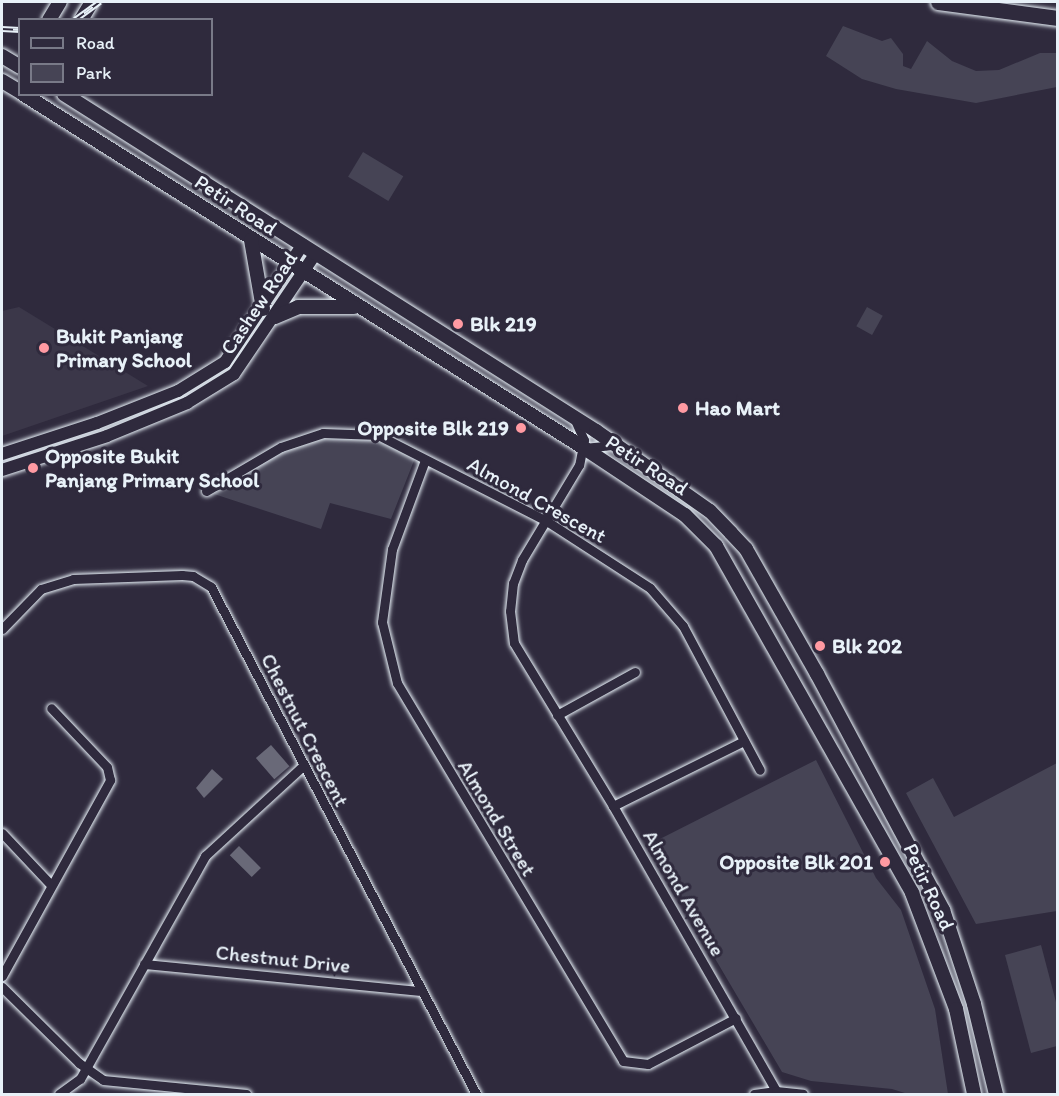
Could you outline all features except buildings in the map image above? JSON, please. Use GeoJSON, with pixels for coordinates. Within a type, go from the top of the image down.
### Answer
{"type":"FeatureCollection","features":[{"type":"Feature","properties":{"kind":"main road"},"geometry":{"type":"LineString","coordinates":[[50,18],[60,2]]}},
{"type":"Feature","properties":{"kind":"main road"},"geometry":{"type":"LineString","coordinates":[[82,18],[92,2]]}},
{"type":"Feature","properties":{"kind":"main road"},"geometry":{"type":"LineString","coordinates":[[938,2],[1058,18]]}},
{"type":"Feature","properties":{"kind":"main road","name":"Petir Road"},"geometry":{"type":"LineString","coordinates":[[2,56],[18,67]]}},
{"type":"Feature","properties":{"kind":"main road","name":"Petir Road"},"geometry":{"type":"LineString","coordinates":[[29,96],[290,266],[584,448],[684,515],[716,546],[798,687],[924,918],[956,1009],[974,1095]]}},
{"type":"Feature","properties":{"kind":"main road","name":"Petir Road"},"geometry":{"type":"LineString","coordinates":[[67,96],[571,415],[710,511],[746,549],[817,674],[943,910],[974,1004],[996,1095]]}},
{"type":"Feature","properties":{"kind":"main road"},"geometry":{"type":"LineString","coordinates":[[251,240],[263,309]]}},
{"type":"Feature","properties":{"kind":"main road"},"geometry":{"type":"LineString","coordinates":[[275,317],[298,307],[359,307]]}},
{"type":"Feature","properties":{"kind":"main road"},"geometry":{"type":"LineString","coordinates":[[415,343],[417,329],[430,324]]}},
{"type":"Feature","properties":{"kind":"main road"},"geometry":{"type":"LineString","coordinates":[[798,687],[814,691],[819,684],[817,674]]}},
{"type":"Feature","properties":{"kind":"street","name":"Cashew Road"},"geometry":{"type":"LineString","coordinates":[[2,454],[97,423],[178,391],[225,362],[263,309],[303,244]]}},
{"type":"Feature","properties":{"kind":"street","name":"Cashew Road"},"geometry":{"type":"LineString","coordinates":[[2,470],[107,436],[187,403],[234,374],[275,317],[316,253]]}},
{"type":"Feature","properties":{"kind":"street"},"geometry":{"type":"LineString","coordinates":[[571,415],[582,432],[584,448],[599,444],[617,446]]}},
{"type":"Feature","properties":{"kind":"street","name":"Almond Crescent"},"geometry":{"type":"LineString","coordinates":[[206,491],[281,447],[323,433],[378,435],[545,520],[650,588],[672,610],[760,770]]}},
{"type":"Feature","properties":{"kind":"street","name":"Almond Avenue"},"geometry":{"type":"LineString","coordinates":[[584,448],[579,465],[545,520],[513,583],[510,611],[514,643],[613,806],[776,1091]]}},
{"type":"Feature","properties":{"kind":"street","name":"Almond Street"},"geometry":{"type":"LineString","coordinates":[[425,460],[392,549],[382,622],[397,683],[623,1061],[648,1064],[736,1018]]}},
{"type":"Feature","properties":{"kind":"street","name":"Chestnut Crescent"},"geometry":{"type":"LineString","coordinates":[[2,629],[27,600],[56,582],[182,575],[203,580],[217,596],[419,991],[476,1095]]}},
{"type":"Feature","properties":{"kind":"street"},"geometry":{"type":"LineString","coordinates":[[557,715],[635,672]]}},
{"type":"Feature","properties":{"kind":"street"},"geometry":{"type":"LineString","coordinates":[[2,975],[50,884],[109,785],[110,776],[51,708]]}},
{"type":"Feature","properties":{"kind":"street"},"geometry":{"type":"LineString","coordinates":[[613,806],[744,741]]}},
{"type":"Feature","properties":{"kind":"street"},"geometry":{"type":"LineString","coordinates":[[59,1095],[80,1079],[205,856],[303,766]]}},
{"type":"Feature","properties":{"kind":"street"},"geometry":{"type":"LineString","coordinates":[[2,833],[50,884]]}},
{"type":"Feature","properties":{"kind":"street","name":"Chestnut Drive"},"geometry":{"type":"LineString","coordinates":[[144,964],[419,991]]}},
{"type":"Feature","properties":{"kind":"street"},"geometry":{"type":"LineString","coordinates":[[2,987],[86,1069],[103,1080],[246,1095]]}},
{"type":"Feature","properties":{"kind":"street"},"geometry":{"type":"LineString","coordinates":[[754,1095],[776,1091],[803,1095]]}},
{"type":"Feature","properties":{"kind":"shaded area","name":"Bukit Panjang Primary School"},"geometry":{"type":"Polygon","coordinates":[[[19,307],[148,386],[2,436],[2,311],[19,307]]]}},
{"type":"Feature","properties":{"kind":"green space"},"geometry":{"type":"Polygon","coordinates":[[[843,26],[882,41],[891,38],[903,54],[903,66],[911,69],[927,41],[952,61],[976,71],[999,70],[1040,53],[1057,53],[1057,87],[976,103],[896,89],[862,79],[826,56],[843,26]]]}},
{"type":"Feature","properties":{"kind":"green space"},"geometry":{"type":"Polygon","coordinates":[[[363,152],[403,176],[388,201],[348,177],[363,152]]]}},
{"type":"Feature","properties":{"kind":"green space"},"geometry":{"type":"Polygon","coordinates":[[[867,307],[883,316],[872,335],[856,326],[867,307]]]}},
{"type":"Feature","properties":{"kind":"green space"},"geometry":{"type":"Polygon","coordinates":[[[366,436],[415,458],[391,519],[330,503],[321,529],[214,494],[282,449],[316,437],[366,436]]]}},
{"type":"Feature","properties":{"kind":"green space"},"geometry":{"type":"Polygon","coordinates":[[[816,760],[876,878],[901,910],[935,1009],[948,1094],[908,1094],[892,1089],[811,1081],[782,1072],[648,845],[816,760]]]}},
{"type":"Feature","properties":{"kind":"green space"},"geometry":{"type":"Polygon","coordinates":[[[1057,763],[1057,911],[976,924],[906,793],[933,778],[954,817],[1057,763]]]}},
{"type":"Feature","properties":{"kind":"green space"},"geometry":{"type":"Polygon","coordinates":[[[1041,945],[1057,1006],[1057,1046],[1031,1053],[1005,955],[1041,945]]]}},
{"type":"Feature","properties":{"kind":"water"},"geometry":{"type":"Polygon","coordinates":[[[271,745],[289,766],[274,779],[256,758],[271,745]]]}},
{"type":"Feature","properties":{"kind":"water"},"geometry":{"type":"Polygon","coordinates":[[[212,769],[223,779],[204,798],[196,788],[212,769]]]}},
{"type":"Feature","properties":{"kind":"water"},"geometry":{"type":"Polygon","coordinates":[[[239,846],[261,868],[252,877],[230,855],[239,846]]]}},
{"type":"Feature","properties":{"kind":"railway"},"geometry":{"type":"LineString","coordinates":[[78,18],[100,2]]}},
{"type":"Feature","properties":{"kind":"railway"},"geometry":{"type":"LineString","coordinates":[[2,29],[18,30]]}},
{"type":"Feature","properties":{"kind":"place","name":"Blk 219"},"geometry":{"type":"Point","coordinates":[458,324]}},
{"type":"Feature","properties":{"kind":"place","name":"Bukit Panjang Primary School"},"geometry":{"type":"Point","coordinates":[44,348]}},
{"type":"Feature","properties":{"kind":"place","name":"Hao Mart"},"geometry":{"type":"Point","coordinates":[683,408]}},
{"type":"Feature","properties":{"kind":"place","name":"Opposite Blk 219"},"geometry":{"type":"Point","coordinates":[521,428]}},
{"type":"Feature","properties":{"kind":"place","name":"Opposite Bukit Panjang Primary School"},"geometry":{"type":"Point","coordinates":[33,468]}},
{"type":"Feature","properties":{"kind":"place","name":"Blk 202"},"geometry":{"type":"Point","coordinates":[820,646]}},
{"type":"Feature","properties":{"kind":"place","name":"Opposite Blk 201"},"geometry":{"type":"Point","coordinates":[885,862]}}]}
